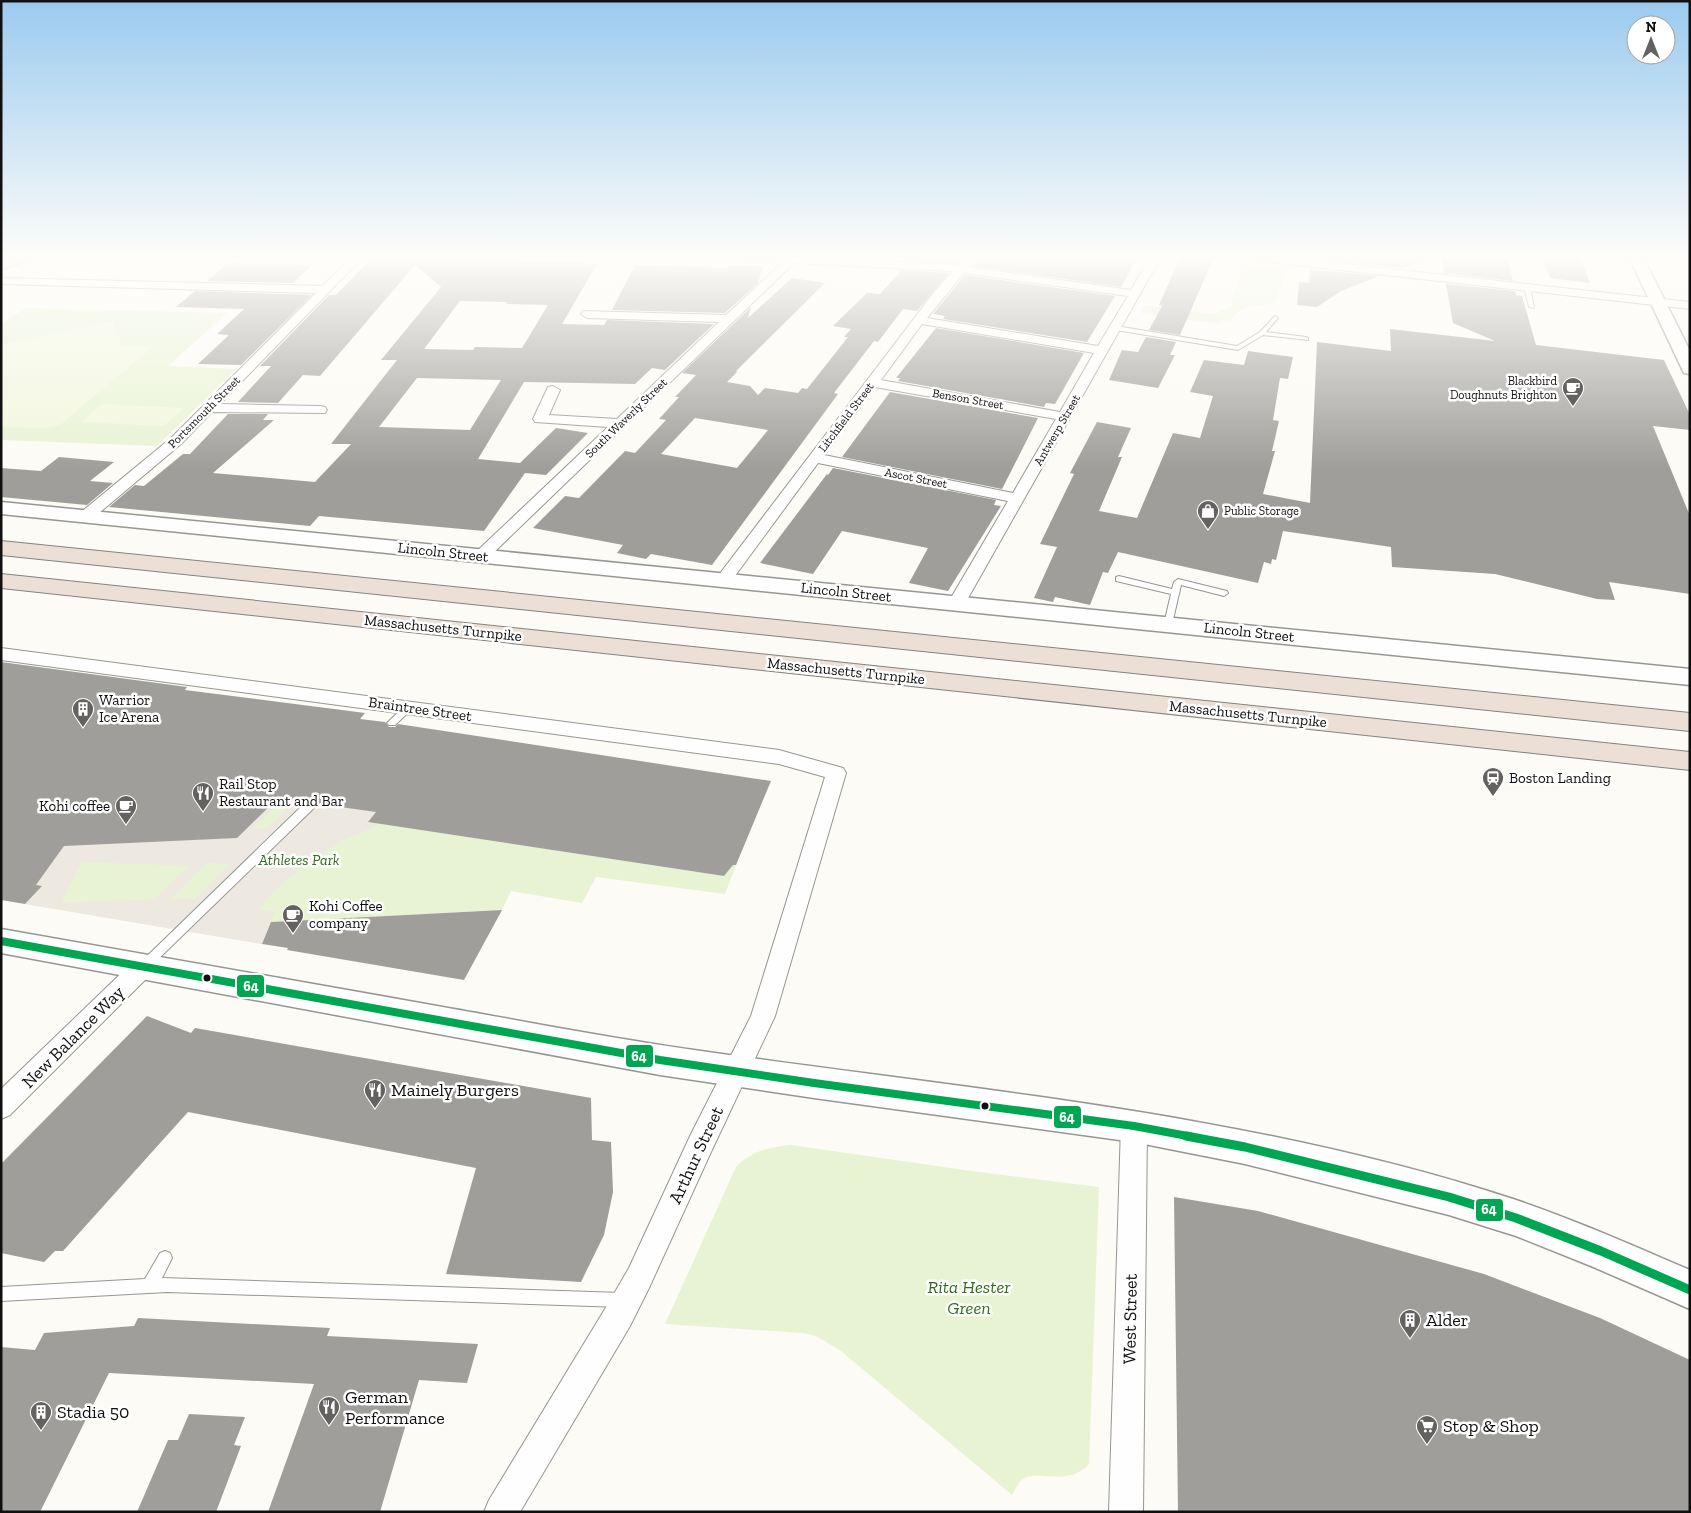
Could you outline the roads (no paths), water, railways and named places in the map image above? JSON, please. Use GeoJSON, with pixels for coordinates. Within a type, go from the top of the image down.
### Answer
{"type":"FeatureCollection","features":[{"type":"Feature","properties":{"kind":"highway"},"geometry":{"type":"LineString","coordinates":[[1,548],[1690,722]]}},
{"type":"Feature","properties":{"kind":"highway","name":"Massachusetts Turnpike"},"geometry":{"type":"LineString","coordinates":[[1,581],[1690,761]]}},
{"type":"Feature","properties":{"kind":"street","name":"Portsmouth Street"},"geometry":{"type":"LineString","coordinates":[[86,516],[171,446],[289,328]]}},
{"type":"Feature","properties":{"kind":"street","name":"South Waverly Street"},"geometry":{"type":"LineString","coordinates":[[482,555],[721,328]]}},
{"type":"Feature","properties":{"kind":"street","name":"Litchfield Street"},"geometry":{"type":"LineString","coordinates":[[723,580],[913,328]]}},
{"type":"Feature","properties":{"kind":"street"},"geometry":{"type":"LineString","coordinates":[[964,328],[1103,351]]}},
{"type":"Feature","properties":{"kind":"street","name":"Antwerp Street"},"geometry":{"type":"LineString","coordinates":[[957,603],[1116,328]]}},
{"type":"Feature","properties":{"kind":"street"},"geometry":{"type":"LineString","coordinates":[[1669,328],[1690,369]]}},
{"type":"Feature","properties":{"kind":"street","name":"Benson Street"},"geometry":{"type":"LineString","coordinates":[[872,382],[1065,417]]}},
{"type":"Feature","properties":{"kind":"street"},"geometry":{"type":"LineString","coordinates":[[553,390],[540,419],[620,423]]}},
{"type":"Feature","properties":{"kind":"street"},"geometry":{"type":"LineString","coordinates":[[209,408],[320,410]]}},
{"type":"Feature","properties":{"kind":"street","name":"Ascot Street"},"geometry":{"type":"LineString","coordinates":[[815,458],[1018,499]]}},
{"type":"Feature","properties":{"kind":"street","name":"Lincoln Street"},"geometry":{"type":"LineString","coordinates":[[1,508],[1690,677]]}},
{"type":"Feature","properties":{"kind":"street","name":"Braintree Street"},"geometry":{"type":"LineString","coordinates":[[1,654],[779,757],[836,773]]}},
{"type":"Feature","properties":{"kind":"street","name":"Arthur Street"},"geometry":{"type":"LineString","coordinates":[[501,1512],[627,1300],[763,1016],[836,773]]}},
{"type":"Feature","properties":{"kind":"street"},"geometry":{"type":"LineString","coordinates":[[1,941],[650,1058],[1134,1126],[1284,1155],[1458,1200],[1546,1229],[1690,1290]]}},
{"type":"Feature","properties":{"kind":"street","name":"New Balance Way"},"geometry":{"type":"LineString","coordinates":[[1,1107],[144,966]]}},
{"type":"Feature","properties":{"kind":"street","name":"West Street"},"geometry":{"type":"LineString","coordinates":[[1126,1512],[1134,1126]]}},
{"type":"Feature","properties":{"kind":"lane"},"geometry":{"type":"LineString","coordinates":[[1116,328],[1238,348],[1262,333],[1267,328]]}},
{"type":"Feature","properties":{"kind":"lane"},"geometry":{"type":"LineString","coordinates":[[1262,333],[1306,339]]}},
{"type":"Feature","properties":{"kind":"lane"},"geometry":{"type":"LineString","coordinates":[[1119,578],[1175,592]]}},
{"type":"Feature","properties":{"kind":"lane"},"geometry":{"type":"LineString","coordinates":[[1168,624],[1178,582],[1224,593]]}},
{"type":"Feature","properties":{"kind":"lane"},"geometry":{"type":"LineString","coordinates":[[392,723],[408,708]]}},
{"type":"Feature","properties":{"kind":"lane"},"geometry":{"type":"LineString","coordinates":[[144,966],[312,802]]}},
{"type":"Feature","properties":{"kind":"lane"},"geometry":{"type":"LineString","coordinates":[[150,1285],[165,1258]]}},
{"type":"Feature","properties":{"kind":"lane"},"geometry":{"type":"LineString","coordinates":[[1,1294],[150,1285],[627,1300]]}},
{"type":"Feature","properties":{"kind":"place","name":"Blackbird Doughnuts Brighton"},"geometry":{"type":"Point","coordinates":[1573,407]}},
{"type":"Feature","properties":{"kind":"place","name":"Public Storage"},"geometry":{"type":"Point","coordinates":[1208,530]}},
{"type":"Feature","properties":{"kind":"place","name":"Warrior Ice Arena"},"geometry":{"type":"Point","coordinates":[83,728]}},
{"type":"Feature","properties":{"kind":"place","name":"Boston Landing"},"geometry":{"type":"Point","coordinates":[1493,797]}},
{"type":"Feature","properties":{"kind":"place","name":"Rail Stop Restaurant and Bar"},"geometry":{"type":"Point","coordinates":[203,812]}},
{"type":"Feature","properties":{"kind":"place","name":"Kohi coffee"},"geometry":{"type":"Point","coordinates":[126,825]}},
{"type":"Feature","properties":{"kind":"place","name":"Kohi Coffee company"},"geometry":{"type":"Point","coordinates":[293,934]}},
{"type":"Feature","properties":{"kind":"place","name":"Mainely Burgers"},"geometry":{"type":"Point","coordinates":[375,1109]}},
{"type":"Feature","properties":{"kind":"place","name":"Alder"},"geometry":{"type":"Point","coordinates":[1410,1339]}},
{"type":"Feature","properties":{"kind":"place","name":"German Performance"},"geometry":{"type":"Point","coordinates":[329,1426]}},
{"type":"Feature","properties":{"kind":"place","name":"Stadia 50"},"geometry":{"type":"Point","coordinates":[41,1431]}},
{"type":"Feature","properties":{"kind":"place","name":"Stop & Shop"},"geometry":{"type":"Point","coordinates":[1427,1445]}},
{"type":"Feature","properties":{"kind":"park label","name":"Athletes Park"},"geometry":{"type":"Point","coordinates":[299,860]}},
{"type":"Feature","properties":{"kind":"park label","name":"Rita Hester Green"},"geometry":{"type":"Point","coordinates":[969,1297]}}]}
